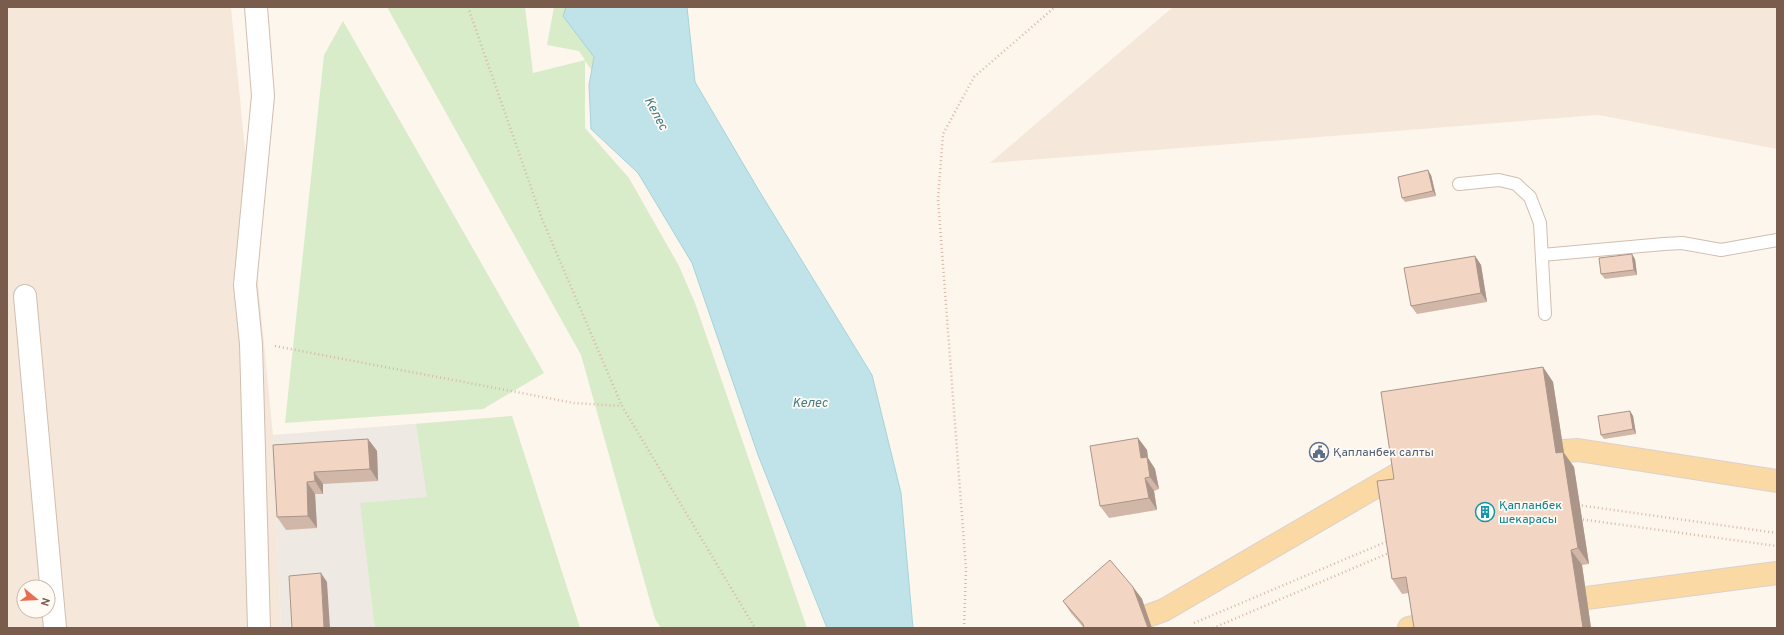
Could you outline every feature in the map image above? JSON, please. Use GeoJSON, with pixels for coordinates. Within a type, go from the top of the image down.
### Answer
{"type":"FeatureCollection","features":[{"type":"Feature","properties":{"kind":"main road"},"geometry":{"type":"LineString","coordinates":[[1515,455],[1578,450],[1777,481]]}},
{"type":"Feature","properties":{"kind":"main road"},"geometry":{"type":"LineString","coordinates":[[1115,628],[1164,610],[1396,475],[1440,467]]}},
{"type":"Feature","properties":{"kind":"main road"},"geometry":{"type":"LineString","coordinates":[[1539,605],[1604,594],[1777,572]]}},
{"type":"Feature","properties":{"kind":"main road"},"geometry":{"type":"LineString","coordinates":[[1409,628],[1460,617]]}},
{"type":"Feature","properties":{"kind":"street"},"geometry":{"type":"LineString","coordinates":[[256,7],[263,96],[245,286],[251,344],[259,628]]}},
{"type":"Feature","properties":{"kind":"street"},"geometry":{"type":"LineString","coordinates":[[25,296],[55,628]]}},
{"type":"Feature","properties":{"kind":"lane"},"geometry":{"type":"LineString","coordinates":[[1459,184],[1499,180],[1516,184],[1530,197],[1540,223],[1545,314]]}},
{"type":"Feature","properties":{"kind":"lane"},"geometry":{"type":"LineString","coordinates":[[1542,255],[1664,244],[1682,244],[1721,250],[1777,240]]}},
{"type":"Feature","properties":{"kind":"path"},"geometry":{"type":"LineString","coordinates":[[468,7],[542,219],[622,406],[755,628]]}},
{"type":"Feature","properties":{"kind":"path"},"geometry":{"type":"LineString","coordinates":[[964,628],[966,569],[938,199],[943,134],[974,77],[1055,7]]}},
{"type":"Feature","properties":{"kind":"path"},"geometry":{"type":"LineString","coordinates":[[251,344],[278,346],[574,403],[622,406]]}},
{"type":"Feature","properties":{"kind":"path"},"geometry":{"type":"LineString","coordinates":[[1572,506],[1580,504],[1777,533]]}},
{"type":"Feature","properties":{"kind":"path"},"geometry":{"type":"LineString","coordinates":[[1574,520],[1582,519],[1777,546]]}},
{"type":"Feature","properties":{"kind":"path"},"geometry":{"type":"LineString","coordinates":[[1189,625],[1394,539]]}},
{"type":"Feature","properties":{"kind":"path"},"geometry":{"type":"LineString","coordinates":[[1213,628],[1396,550]]}},
{"type":"Feature","properties":{"kind":"shaded area"},"geometry":{"type":"Polygon","coordinates":[[[7,7],[231,7],[273,435],[281,628],[7,628],[7,7]]]}},
{"type":"Feature","properties":{"kind":"shaded area"},"geometry":{"type":"Polygon","coordinates":[[[1173,7],[1777,7],[1777,149],[1598,115],[990,163],[1173,7]]]}},
{"type":"Feature","properties":{"kind":"shaded area"},"geometry":{"type":"Polygon","coordinates":[[[512,416],[580,628],[281,628],[273,435],[512,416]]]}},
{"type":"Feature","properties":{"kind":"green space"},"geometry":{"type":"Polygon","coordinates":[[[387,7],[525,7],[533,73],[585,60],[579,51],[547,45],[554,7],[596,7],[607,92],[585,61],[585,128],[629,178],[679,266],[695,303],[807,628],[661,628],[655,619],[581,355],[387,7]]]}},
{"type":"Feature","properties":{"kind":"green space"},"geometry":{"type":"Polygon","coordinates":[[[343,21],[544,373],[483,409],[285,423],[324,55],[343,21]]]}},
{"type":"Feature","properties":{"kind":"green space"},"geometry":{"type":"Polygon","coordinates":[[[512,416],[580,628],[375,628],[360,503],[427,497],[416,424],[512,416]]]}},
{"type":"Feature","properties":{"kind":"water","name":"Келес"},"geometry":{"type":"Polygon","coordinates":[[[566,7],[687,7],[695,82],[758,189],[872,375],[901,493],[913,628],[827,628],[758,455],[692,263],[638,173],[591,129],[589,85],[594,57],[563,16],[566,7]]]}},
{"type":"Feature","properties":{"kind":"building"},"geometry":{"type":"Polygon","coordinates":[[[1428,170],[1433,191],[1402,198],[1398,177],[1428,170]]]}},
{"type":"Feature","properties":{"kind":"building"},"geometry":{"type":"Polygon","coordinates":[[[1632,254],[1634,270],[1601,274],[1599,258],[1632,254]]]}},
{"type":"Feature","properties":{"kind":"building"},"geometry":{"type":"Polygon","coordinates":[[[1475,256],[1481,293],[1411,306],[1404,268],[1475,256]]]}},
{"type":"Feature","properties":{"kind":"building","name":"Қапланбек шекарасы"},"geometry":{"type":"Polygon","coordinates":[[[1543,367],[1556,453],[1563,452],[1578,548],[1571,550],[1583,628],[1414,628],[1406,577],[1392,579],[1377,481],[1394,479],[1381,392],[1543,367]]]}},
{"type":"Feature","properties":{"kind":"building"},"geometry":{"type":"Polygon","coordinates":[[[1630,411],[1633,429],[1601,435],[1598,416],[1630,411]]]}},
{"type":"Feature","properties":{"kind":"building"},"geometry":{"type":"Polygon","coordinates":[[[1138,438],[1141,458],[1147,457],[1150,477],[1145,478],[1149,498],[1100,506],[1090,446],[1138,438]]]}},
{"type":"Feature","properties":{"kind":"building"},"geometry":{"type":"Polygon","coordinates":[[[368,439],[370,469],[314,472],[315,481],[307,482],[308,516],[277,517],[273,445],[368,439]]]}},
{"type":"Feature","properties":{"kind":"building"},"geometry":{"type":"Polygon","coordinates":[[[1110,560],[1133,587],[1148,628],[1084,628],[1083,624],[1063,601],[1110,560]]]}},
{"type":"Feature","properties":{"kind":"building"},"geometry":{"type":"Polygon","coordinates":[[[321,573],[324,628],[292,628],[289,576],[321,573]]]}},
{"type":"Feature","properties":{"kind":"place","name":"Қапланбек салты"},"geometry":{"type":"Point","coordinates":[1319,452]}},
{"type":"Feature","properties":{"kind":"place","name":"Қапланбек шекарасы"},"geometry":{"type":"Point","coordinates":[1485,512]}}]}
